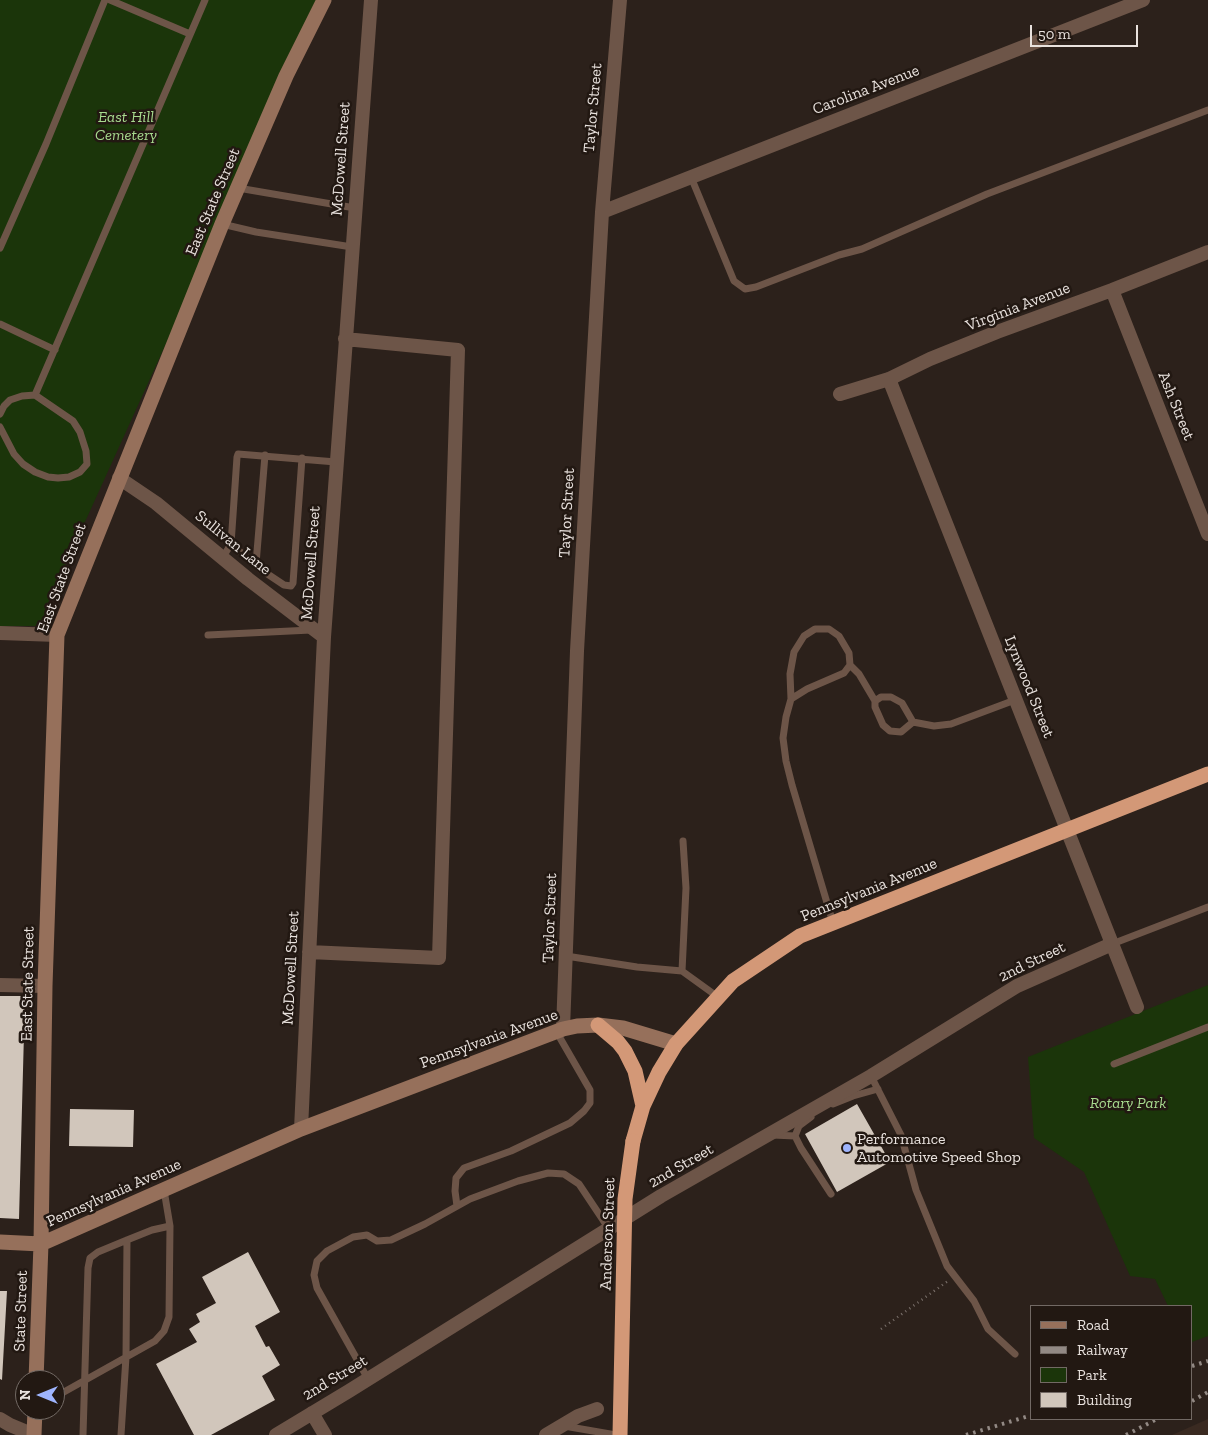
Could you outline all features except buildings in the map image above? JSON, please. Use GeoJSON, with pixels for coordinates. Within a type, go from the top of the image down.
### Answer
{"type":"FeatureCollection","features":[{"type":"Feature","properties":{"kind":"highway","name":"Pennsylvania Avenue"},"geometry":{"type":"LineString","coordinates":[[676,1044],[733,981],[800,936],[1208,774]]}},
{"type":"Feature","properties":{"kind":"highway"},"geometry":{"type":"LineString","coordinates":[[598,1025],[618,1042],[625,1051],[635,1071],[643,1106]]}},
{"type":"Feature","properties":{"kind":"highway","name":"Anderson Street"},"geometry":{"type":"LineString","coordinates":[[620,1435],[625,1198],[633,1142],[643,1106],[659,1072],[676,1044]]}},
{"type":"Feature","properties":{"kind":"street","name":"East State Street"},"geometry":{"type":"LineString","coordinates":[[41,1244],[45,986],[57,635],[118,478],[222,224],[286,76],[324,0]]}},
{"type":"Feature","properties":{"kind":"street","name":"McDowell Street"},"geometry":{"type":"LineString","coordinates":[[301,1129],[309,952],[319,634],[336,462],[371,0]]}},
{"type":"Feature","properties":{"kind":"street","name":"Taylor Street"},"geometry":{"type":"LineString","coordinates":[[559,1030],[566,956],[577,651],[602,212],[620,0]]}},
{"type":"Feature","properties":{"kind":"street","name":"Carolina Avenue"},"geometry":{"type":"LineString","coordinates":[[602,212],[1143,0]]}},
{"type":"Feature","properties":{"kind":"street","name":"Virginia Avenue"},"geometry":{"type":"LineString","coordinates":[[840,394],[889,379],[930,359],[997,332],[1208,252]]}},
{"type":"Feature","properties":{"kind":"street","name":"Ash Street"},"geometry":{"type":"LineString","coordinates":[[1112,290],[1204,512],[1208,534]]}},
{"type":"Feature","properties":{"kind":"street"},"geometry":{"type":"LineString","coordinates":[[309,952],[439,958],[458,350],[346,339]]}},
{"type":"Feature","properties":{"kind":"street","name":"Lynwood Street"},"geometry":{"type":"LineString","coordinates":[[889,379],[1138,1007]]}},
{"type":"Feature","properties":{"kind":"street","name":"Sullivan Lane"},"geometry":{"type":"LineString","coordinates":[[118,478],[156,503],[248,579],[319,634]]}},
{"type":"Feature","properties":{"kind":"street"},"geometry":{"type":"LineString","coordinates":[[0,633],[57,635]]}},
{"type":"Feature","properties":{"kind":"street","name":"2nd Street"},"geometry":{"type":"LineString","coordinates":[[276,1435],[661,1196],[771,1135],[1017,986],[1112,944]]}},
{"type":"Feature","properties":{"kind":"street"},"geometry":{"type":"LineString","coordinates":[[0,984],[45,986]]}},
{"type":"Feature","properties":{"kind":"street","name":"Pennsylvania Avenue"},"geometry":{"type":"LineString","coordinates":[[41,1244],[301,1129],[559,1030],[577,1026],[598,1025],[623,1028],[676,1044]]}},
{"type":"Feature","properties":{"kind":"street"},"geometry":{"type":"LineString","coordinates":[[0,1242],[41,1244]]}},
{"type":"Feature","properties":{"kind":"street","name":"State Street"},"geometry":{"type":"LineString","coordinates":[[36,1370],[41,1244]]}},
{"type":"Feature","properties":{"kind":"street"},"geometry":{"type":"LineString","coordinates":[[546,1435],[586,1412],[597,1409]]}},
{"type":"Feature","properties":{"kind":"street"},"geometry":{"type":"LineString","coordinates":[[312,1413],[325,1435]]}},
{"type":"Feature","properties":{"kind":"street"},"geometry":{"type":"LineString","coordinates":[[0,1419],[34,1435],[35,1420]]}},
{"type":"Feature","properties":{"kind":"lane"},"geometry":{"type":"LineString","coordinates":[[0,248],[46,144],[105,0]]}},
{"type":"Feature","properties":{"kind":"lane"},"geometry":{"type":"LineString","coordinates":[[110,0],[190,34]]}},
{"type":"Feature","properties":{"kind":"lane"},"geometry":{"type":"LineString","coordinates":[[35,395],[56,350],[204,0]]}},
{"type":"Feature","properties":{"kind":"lane"},"geometry":{"type":"LineString","coordinates":[[691,177],[734,281],[745,289],[756,287],[839,255],[862,249],[987,194],[1208,110]]}},
{"type":"Feature","properties":{"kind":"lane"},"geometry":{"type":"LineString","coordinates":[[238,188],[355,208]]}},
{"type":"Feature","properties":{"kind":"lane"},"geometry":{"type":"LineString","coordinates":[[222,224],[256,232],[352,248]]}},
{"type":"Feature","properties":{"kind":"lane"},"geometry":{"type":"LineString","coordinates":[[0,324],[56,350]]}},
{"type":"Feature","properties":{"kind":"lane"},"geometry":{"type":"LineString","coordinates":[[0,414],[10,400],[22,396],[35,395],[73,421],[80,432],[86,451],[87,464],[80,472],[69,477],[48,477],[35,472],[23,464],[14,454],[0,427]]}},
{"type":"Feature","properties":{"kind":"lane"},"geometry":{"type":"LineString","coordinates":[[223,557],[231,544],[238,454],[336,462]]}},
{"type":"Feature","properties":{"kind":"lane"},"geometry":{"type":"LineString","coordinates":[[256,564],[265,455]]}},
{"type":"Feature","properties":{"kind":"lane"},"geometry":{"type":"LineString","coordinates":[[231,544],[284,585],[292,586],[302,458]]}},
{"type":"Feature","properties":{"kind":"lane"},"geometry":{"type":"LineString","coordinates":[[833,923],[786,761],[783,738],[791,700],[790,674],[794,652],[804,636],[815,629],[829,629],[839,636],[849,654],[850,665],[859,674],[875,701],[875,707],[884,725],[890,731],[901,732],[912,722]]}},
{"type":"Feature","properties":{"kind":"lane"},"geometry":{"type":"LineString","coordinates":[[208,635],[319,634]]}},
{"type":"Feature","properties":{"kind":"lane"},"geometry":{"type":"LineString","coordinates":[[791,700],[808,689],[844,673],[850,665]]}},
{"type":"Feature","properties":{"kind":"lane"},"geometry":{"type":"LineString","coordinates":[[875,701],[881,697],[891,697],[902,703],[912,722]]}},
{"type":"Feature","properties":{"kind":"lane"},"geometry":{"type":"LineString","coordinates":[[912,722],[934,726],[951,724],[1015,700]]}},
{"type":"Feature","properties":{"kind":"lane"},"geometry":{"type":"LineString","coordinates":[[682,972],[686,888],[683,842]]}},
{"type":"Feature","properties":{"kind":"lane"},"geometry":{"type":"LineString","coordinates":[[1112,944],[1208,907]]}},
{"type":"Feature","properties":{"kind":"lane"},"geometry":{"type":"LineString","coordinates":[[566,956],[682,972],[718,997]]}},
{"type":"Feature","properties":{"kind":"lane"},"geometry":{"type":"LineString","coordinates":[[1114,1064],[1208,1027]]}},
{"type":"Feature","properties":{"kind":"lane"},"geometry":{"type":"LineString","coordinates":[[457,1206],[456,1178],[464,1168],[570,1124],[590,1103],[590,1090],[559,1030]]}},
{"type":"Feature","properties":{"kind":"lane"},"geometry":{"type":"LineString","coordinates":[[871,1076],[902,1135],[926,1220],[947,1266],[974,1301],[988,1328],[1015,1354]]}},
{"type":"Feature","properties":{"kind":"lane"},"geometry":{"type":"LineString","coordinates":[[831,1194],[795,1136],[799,1126],[813,1115],[853,1096],[878,1089]]}},
{"type":"Feature","properties":{"kind":"lane"},"geometry":{"type":"LineString","coordinates":[[771,1135],[795,1136]]}},
{"type":"Feature","properties":{"kind":"lane"},"geometry":{"type":"LineString","coordinates":[[368,1379],[317,1288],[314,1275],[317,1261],[327,1251],[353,1237],[367,1235],[377,1240],[390,1240],[425,1224],[470,1199],[518,1180],[548,1173],[564,1174],[579,1184],[609,1229]]}},
{"type":"Feature","properties":{"kind":"lane"},"geometry":{"type":"LineString","coordinates":[[65,1391],[155,1340],[164,1331],[169,1317],[170,1226],[164,1190]]}},
{"type":"Feature","properties":{"kind":"lane"},"geometry":{"type":"LineString","coordinates":[[83,1435],[88,1268],[90,1258],[98,1252],[152,1230],[170,1226]]}},
{"type":"Feature","properties":{"kind":"lane"},"geometry":{"type":"LineString","coordinates":[[122,1435],[126,1357],[127,1240]]}},
{"type":"Feature","properties":{"kind":"lane"},"geometry":{"type":"LineString","coordinates":[[561,1426],[616,1435]]}},
{"type":"Feature","properties":{"kind":"path"},"geometry":{"type":"LineString","coordinates":[[881,1329],[946,1282],[956,1279]]}},
{"type":"Feature","properties":{"kind":"shaded area"},"geometry":{"type":"Polygon","coordinates":[[[1208,1419],[1208,1435],[1172,1435],[1208,1419]]]}},
{"type":"Feature","properties":{"kind":"green space","name":"East Hill Cemetery"},"geometry":{"type":"Polygon","coordinates":[[[0,0],[322,0],[45,610],[44,626],[0,626],[0,0]]]}},
{"type":"Feature","properties":{"kind":"green space","name":"Rotary Park"},"geometry":{"type":"Polygon","coordinates":[[[1208,985],[1208,1336],[1193,1342],[1193,1305],[1168,1305],[1155,1279],[1130,1276],[1084,1172],[1034,1138],[1028,1057],[1208,985]]]}},
{"type":"Feature","properties":{"kind":"railway"},"geometry":{"type":"LineString","coordinates":[[1193,1366],[1208,1361]]}},
{"type":"Feature","properties":{"kind":"railway"},"geometry":{"type":"LineString","coordinates":[[1193,1400],[1208,1392]]}},
{"type":"Feature","properties":{"kind":"railway"},"geometry":{"type":"LineString","coordinates":[[966,1435],[1030,1416]]}},
{"type":"Feature","properties":{"kind":"railway"},"geometry":{"type":"LineString","coordinates":[[1126,1435],[1155,1420]]}},
{"type":"Feature","properties":{"kind":"place","name":"Performance Automotive Speed Shop"},"geometry":{"type":"Point","coordinates":[847,1148]}}]}
